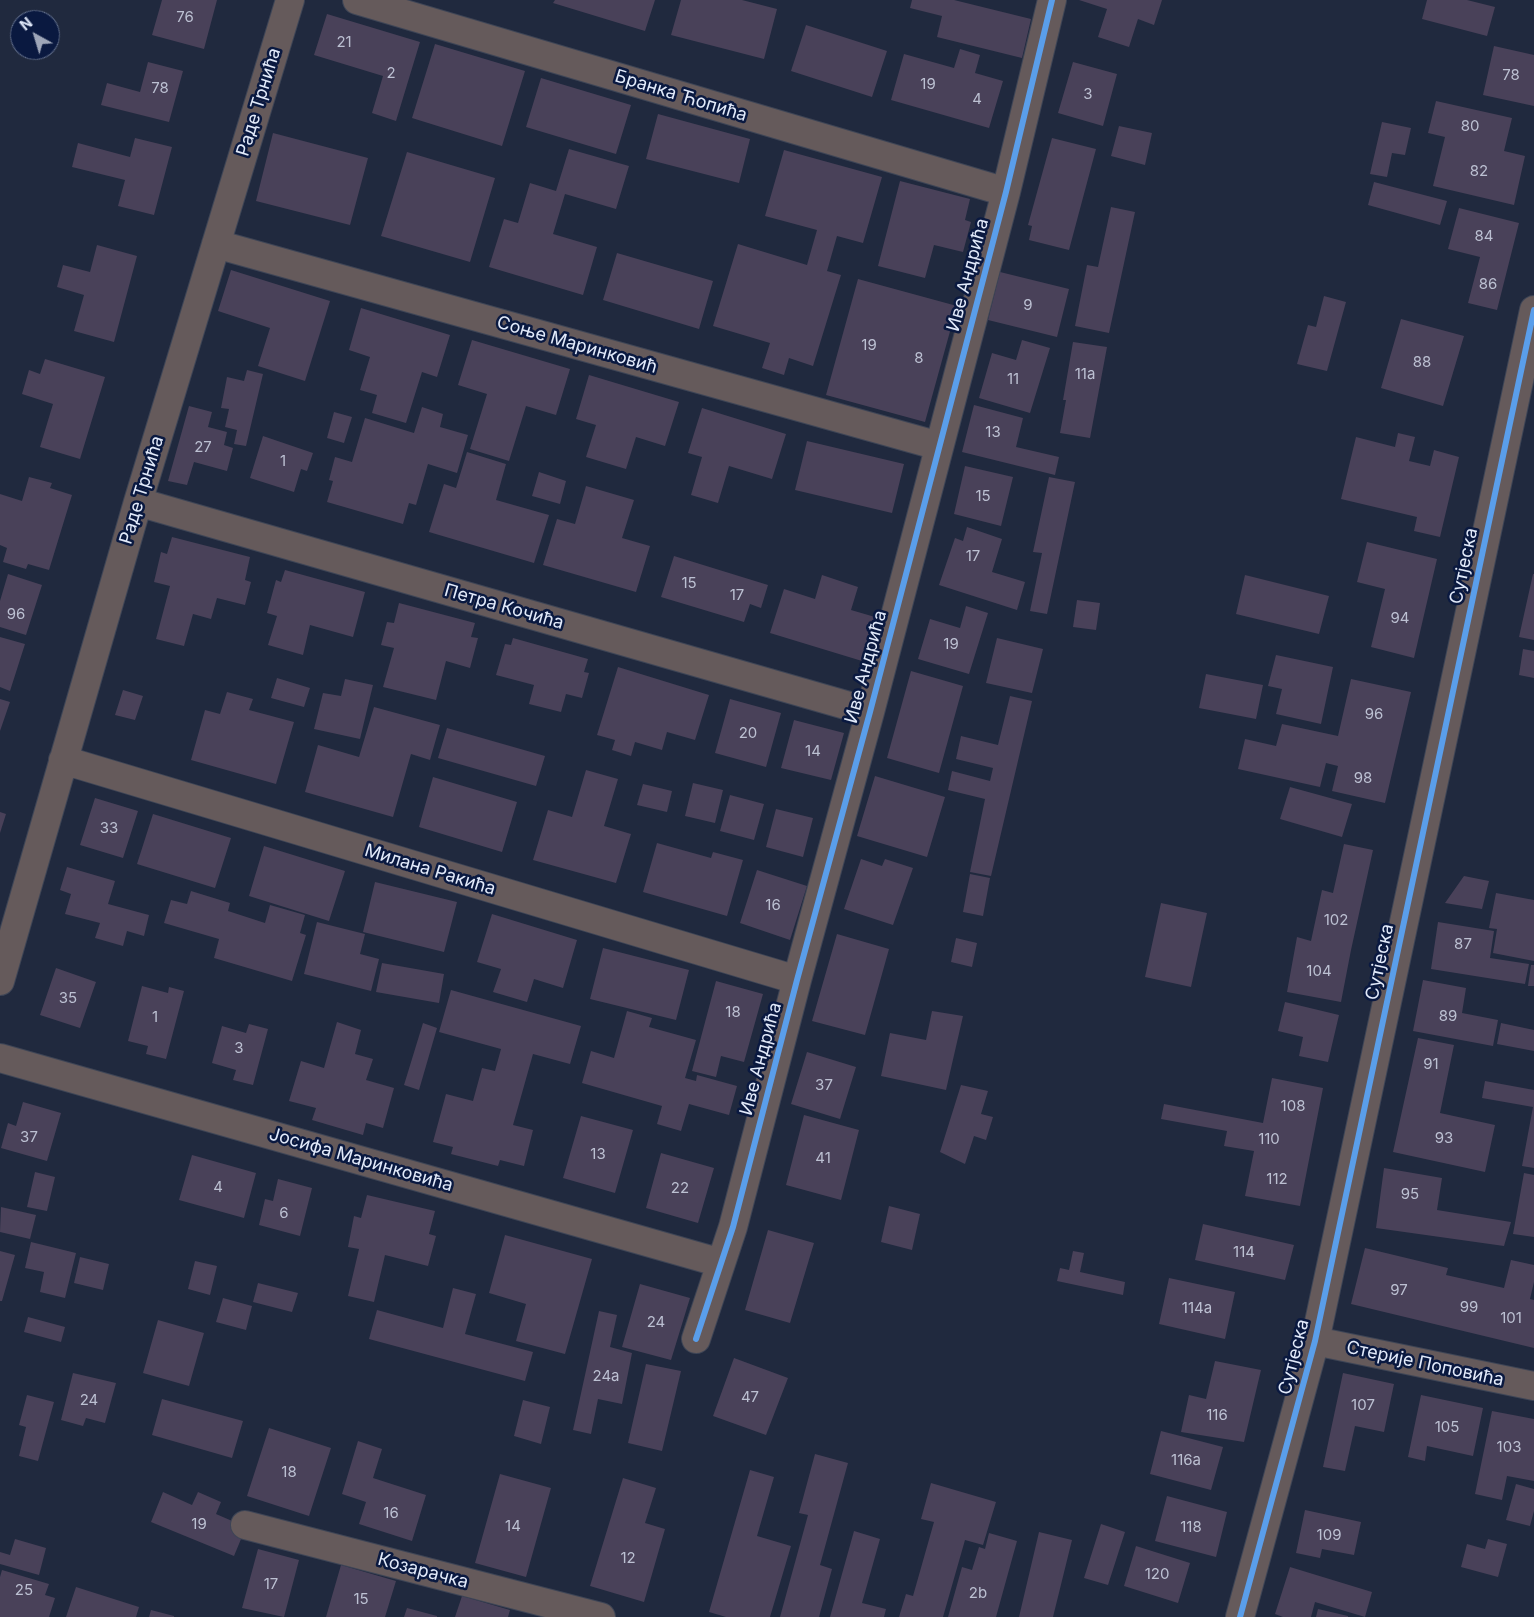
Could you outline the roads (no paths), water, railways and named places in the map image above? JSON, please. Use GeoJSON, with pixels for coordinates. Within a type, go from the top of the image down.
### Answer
{"type":"FeatureCollection","features":[{"type":"Feature","properties":{"kind":"street","name":"Раде Трнића"},"geometry":{"type":"LineString","coordinates":[[0,981],[138,502],[290,0]]}},
{"type":"Feature","properties":{"kind":"street","name":"Бранка Ћопића"},"geometry":{"type":"LineString","coordinates":[[357,0],[1006,192]]}},
{"type":"Feature","properties":{"kind":"street","name":"Иве Андрића"},"geometry":{"type":"LineString","coordinates":[[696,1339],[733,1226],[797,980],[870,712],[1006,192],[1052,0]]}},
{"type":"Feature","properties":{"kind":"street","name":"Соње Маринковић"},"geometry":{"type":"LineString","coordinates":[[216,244],[939,446]]}},
{"type":"Feature","properties":{"kind":"street","name":"Сутјеска"},"geometry":{"type":"LineString","coordinates":[[1240,1617],[1315,1341],[1534,310]]}},
{"type":"Feature","properties":{"kind":"street","name":"Петра Кочића"},"geometry":{"type":"LineString","coordinates":[[138,502],[870,712]]}},
{"type":"Feature","properties":{"kind":"street","name":"Милана Ракића"},"geometry":{"type":"LineString","coordinates":[[63,760],[797,980]]}},
{"type":"Feature","properties":{"kind":"street","name":"Јосифа Маринковића"},"geometry":{"type":"LineString","coordinates":[[0,1058],[721,1263]]}},
{"type":"Feature","properties":{"kind":"street","name":"Стерије Поповића"},"geometry":{"type":"LineString","coordinates":[[1315,1341],[1534,1386]]}},
{"type":"Feature","properties":{"kind":"street","name":"Козарачка"},"geometry":{"type":"LineString","coordinates":[[245,1525],[600,1617]]}}]}
